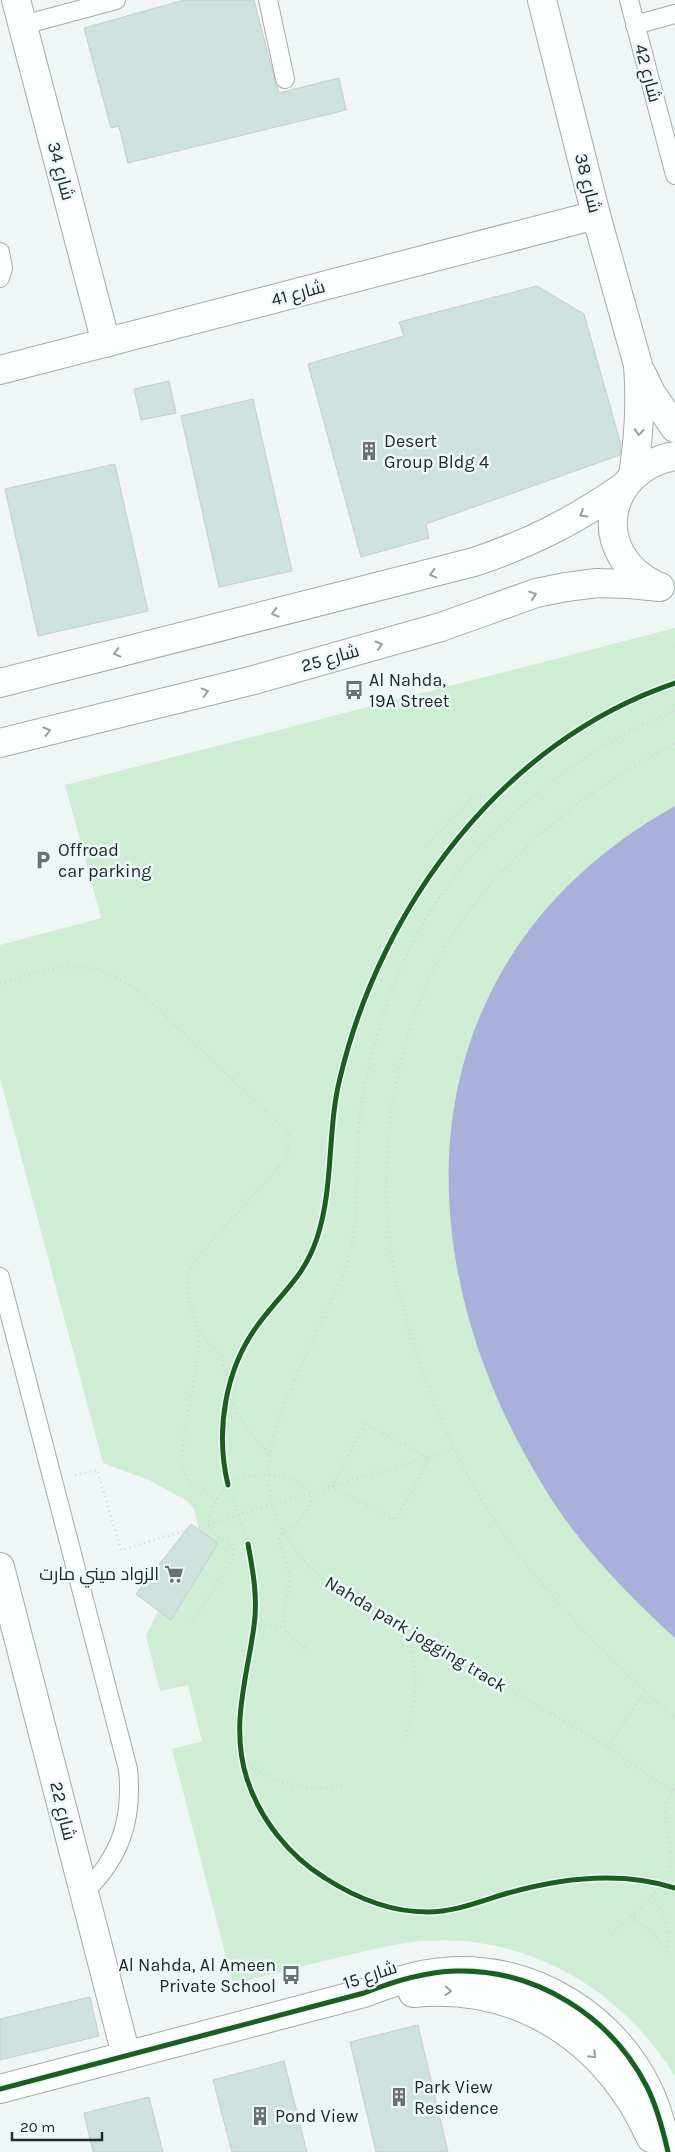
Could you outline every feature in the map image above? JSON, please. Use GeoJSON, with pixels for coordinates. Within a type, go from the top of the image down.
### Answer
{"type":"FeatureCollection","features":[{"type":"Feature","properties":{"kind":"street","name":"شارع 38"},"geometry":{"type":"LineString","coordinates":[[542,0],[596,215],[638,365],[651,392],[675,428]]}},
{"type":"Feature","properties":{"kind":"street","name":"شارع 34"},"geometry":{"type":"LineString","coordinates":[[20,13],[106,342]]}},
{"type":"Feature","properties":{"kind":"street","name":"شارع 41"},"geometry":{"type":"LineString","coordinates":[[0,370],[596,215]]}},
{"type":"Feature","properties":{"kind":"street","name":"شارع 38"},"geometry":{"type":"LineString","coordinates":[[638,365],[640,387],[639,431],[628,481],[617,500],[613,518],[614,536],[620,554],[630,568],[644,580],[667,588]]}},
{"type":"Feature","properties":{"kind":"street"},"geometry":{"type":"LineString","coordinates":[[0,683],[474,562],[514,548],[552,531],[589,510],[646,465],[660,458],[675,456]]}},
{"type":"Feature","properties":{"kind":"street","name":"شارع 25"},"geometry":{"type":"LineString","coordinates":[[0,743],[250,681],[441,628],[536,593],[598,583],[667,588]]}},
{"type":"Feature","properties":{"kind":"street","name":"شارع 22"},"geometry":{"type":"LineString","coordinates":[[0,1571],[126,2055]]}},
{"type":"Feature","properties":{"kind":"street","name":"شارع 15"},"geometry":{"type":"LineString","coordinates":[[0,2089],[364,1993],[406,1978],[456,1971],[481,1972],[507,1977],[554,1993],[578,2008],[600,2026],[618,2044],[634,2065],[647,2087],[658,2113],[668,2152]]}},
{"type":"Feature","properties":{"kind":"street","name":"شارع 15"},"geometry":{"type":"LineString","coordinates":[[364,1993],[403,1994],[442,1990],[466,1992],[516,2004],[539,2015],[564,2030],[587,2048],[607,2069],[634,2105],[659,2152]]}},
{"type":"Feature","properties":{"kind":"lane"},"geometry":{"type":"LineString","coordinates":[[20,13],[116,0]]}},
{"type":"Feature","properties":{"kind":"lane"},"geometry":{"type":"LineString","coordinates":[[268,0],[285,79]]}},
{"type":"Feature","properties":{"kind":"lane","name":"شارع 42"},"geometry":{"type":"LineString","coordinates":[[629,0],[675,175]]}},
{"type":"Feature","properties":{"kind":"lane"},"geometry":{"type":"LineString","coordinates":[[635,25],[675,14]]}},
{"type":"Feature","properties":{"kind":"lane"},"geometry":{"type":"LineString","coordinates":[[0,252],[3,268],[0,278]]}},
{"type":"Feature","properties":{"kind":"lane"},"geometry":{"type":"LineString","coordinates":[[0,1276],[128,1769],[130,1788],[129,1808],[119,1844],[99,1878],[84,1892]]}},
{"type":"Feature","properties":{"kind":"path"},"geometry":{"type":"LineString","coordinates":[[675,744],[622,772],[593,792],[537,838],[488,888],[469,911],[438,962],[425,989],[410,1034],[395,1093],[388,1146],[387,1182],[389,1228],[398,1287],[426,1379],[454,1450],[494,1521],[522,1559],[587,1634],[675,1718]]}},
{"type":"Feature","properties":{"kind":"path"},"geometry":{"type":"LineString","coordinates":[[426,846],[474,796],[484,796],[490,803],[498,796]]}},
{"type":"Feature","properties":{"kind":"path"},"geometry":{"type":"LineString","coordinates":[[0,984],[34,973],[65,967],[86,967],[112,974],[125,981],[147,999],[289,1133],[288,1156],[197,1257],[188,1272],[186,1289],[197,1330],[197,1350],[182,1467],[189,1481],[218,1500]]}},
{"type":"Feature","properties":{"kind":"path"},"geometry":{"type":"LineString","coordinates":[[197,1330],[222,1357],[234,1407],[269,1454]]}},
{"type":"Feature","properties":{"kind":"path"},"geometry":{"type":"LineString","coordinates":[[226,1406],[233,1377]]}},
{"type":"Feature","properties":{"kind":"path"},"geometry":{"type":"LineString","coordinates":[[332,1487],[365,1424],[429,1458]]}},
{"type":"Feature","properties":{"kind":"path"},"geometry":{"type":"LineString","coordinates":[[199,1527],[454,1450]]}},
{"type":"Feature","properties":{"kind":"path"},"geometry":{"type":"LineString","coordinates":[[332,1487],[396,1520],[429,1458]]}},
{"type":"Feature","properties":{"kind":"path"},"geometry":{"type":"LineString","coordinates":[[52,1481],[97,1470],[121,1550],[183,1531]]}},
{"type":"Feature","properties":{"kind":"path"},"geometry":{"type":"LineString","coordinates":[[192,1623],[234,1555],[231,1544],[216,1535],[209,1524],[210,1512],[228,1482],[242,1477],[268,1475],[285,1477],[303,1485],[311,1493],[312,1498],[300,1520],[284,1532],[279,1541],[288,1564],[290,1576],[284,1628],[287,1633],[308,1650]]}},
{"type":"Feature","properties":{"kind":"path"},"geometry":{"type":"LineString","coordinates":[[228,1482],[250,1554]]}},
{"type":"Feature","properties":{"kind":"path"},"geometry":{"type":"LineString","coordinates":[[253,1634],[255,1616]]}},
{"type":"Feature","properties":{"kind":"path"},"geometry":{"type":"LineString","coordinates":[[255,1625],[284,1628]]}},
{"type":"Feature","properties":{"kind":"path"},"geometry":{"type":"LineString","coordinates":[[405,1736],[413,1710],[416,1683],[415,1665],[406,1630]]}},
{"type":"Feature","properties":{"kind":"path"},"geometry":{"type":"LineString","coordinates":[[608,1747],[645,1691]]}},
{"type":"Feature","properties":{"kind":"path"},"geometry":{"type":"LineString","coordinates":[[242,1753],[245,1769]]}},
{"type":"Feature","properties":{"kind":"path"},"geometry":{"type":"LineString","coordinates":[[243,1760],[279,1782],[300,1788],[342,1786]]}},
{"type":"Feature","properties":{"kind":"path"},"geometry":{"type":"LineString","coordinates":[[611,1934],[662,1884],[672,1859],[672,1845],[665,1812],[674,1791]]}},
{"type":"Feature","properties":{"kind":"path"},"geometry":{"type":"LineString","coordinates":[[655,1883],[668,1886]]}},
{"type":"Feature","properties":{"kind":"path"},"geometry":{"type":"LineString","coordinates":[[652,1895],[666,1918],[669,1932],[666,1958]]}},
{"type":"Feature","properties":{"kind":"path"},"geometry":{"type":"LineString","coordinates":[[630,1916],[648,1929],[667,1950]]}},
{"type":"Feature","properties":{"kind":"green space"},"geometry":{"type":"Polygon","coordinates":[[[675,628],[675,2077],[653,2046],[628,2018],[600,1993],[568,1973],[534,1957],[498,1946],[461,1941],[410,1942],[233,1984],[172,1749],[202,1741],[188,1685],[160,1691],[146,1636],[158,1611],[171,1620],[218,1543],[199,1530],[194,1509],[187,1501],[149,1480],[103,1463],[0,1078],[0,945],[101,918],[65,785],[675,628]]]}},
{"type":"Feature","properties":{"kind":"water"},"geometry":{"type":"Polygon","coordinates":[[[675,806],[675,1638],[639,1604],[588,1549],[558,1510],[545,1489],[497,1397],[464,1302],[450,1207],[453,1113],[477,1024],[521,942],[586,869],[675,806]]]}},
{"type":"Feature","properties":{"kind":"building"},"geometry":{"type":"Polygon","coordinates":[[[184,0],[254,0],[279,93],[339,78],[346,110],[128,163],[119,126],[111,128],[84,28],[184,0]]]}},
{"type":"Feature","properties":{"kind":"building"},"geometry":{"type":"Polygon","coordinates":[[[537,286],[584,314],[621,445],[620,455],[426,524],[429,538],[361,557],[308,364],[404,336],[399,322],[537,286]]]}},
{"type":"Feature","properties":{"kind":"building"},"geometry":{"type":"Polygon","coordinates":[[[169,381],[176,413],[141,420],[134,389],[169,381]]]}},
{"type":"Feature","properties":{"kind":"building"},"geometry":{"type":"Polygon","coordinates":[[[253,399],[292,571],[219,587],[181,416],[253,399]]]}},
{"type":"Feature","properties":{"kind":"building"},"geometry":{"type":"Polygon","coordinates":[[[115,464],[148,611],[38,636],[5,489],[115,464]]]}},
{"type":"Feature","properties":{"kind":"building"},"geometry":{"type":"Polygon","coordinates":[[[191,1524],[218,1543],[171,1620],[136,1594],[191,1524]]]}},
{"type":"Feature","properties":{"kind":"building"},"geometry":{"type":"Polygon","coordinates":[[[90,1997],[99,2036],[0,2060],[0,2019],[90,1997]]]}},
{"type":"Feature","properties":{"kind":"building","name":"Park View Residence"},"geometry":{"type":"Polygon","coordinates":[[[418,2025],[448,2152],[376,2152],[350,2042],[418,2025]]]}},
{"type":"Feature","properties":{"kind":"building","name":"Pond View"},"geometry":{"type":"Polygon","coordinates":[[[284,2061],[307,2152],[232,2152],[213,2080],[284,2061]]]}},
{"type":"Feature","properties":{"kind":"building"},"geometry":{"type":"Polygon","coordinates":[[[149,2097],[163,2152],[93,2152],[84,2113],[149,2097]]]}},
{"type":"Feature","properties":{"kind":"cycle path"},"geometry":{"type":"LineString","coordinates":[[228,1485],[224,1464],[223,1422],[231,1379],[238,1359],[248,1340],[260,1322],[299,1274],[312,1252],[326,1199],[333,1118],[340,1078],[359,1014],[385,952],[419,893],[458,838],[504,788],[556,745],[613,710],[675,683]]}},
{"type":"Feature","properties":{"kind":"cycle path"},"geometry":{"type":"LineString","coordinates":[[248,1544],[253,1574],[255,1605],[254,1626],[240,1721],[242,1759],[247,1779],[260,1808],[277,1835],[299,1859],[349,1892],[361,1898],[400,1910],[437,1912],[528,1888],[592,1878],[634,1880],[675,1888]]}},
{"type":"Feature","properties":{"kind":"cycle path"},"geometry":{"type":"LineString","coordinates":[[0,2089],[364,1993],[409,1978],[432,1973],[456,1971],[486,1972],[515,1978],[542,1988],[568,2002],[592,2019],[613,2039],[632,2062],[647,2087],[654,2102],[668,2152]]}},
{"type":"Feature","properties":{"kind":"place","name":"Desert Group Bldg 4"},"geometry":{"type":"Point","coordinates":[369,451]}},
{"type":"Feature","properties":{"kind":"place","name":"Al Nahda, 19A Street"},"geometry":{"type":"Point","coordinates":[354,690]}},
{"type":"Feature","properties":{"kind":"place","name":"Offroad car parking"},"geometry":{"type":"Point","coordinates":[43,860]}},
{"type":"Feature","properties":{"kind":"place","name":"الزواد ميني مارت"},"geometry":{"type":"Point","coordinates":[174,1574]}},
{"type":"Feature","properties":{"kind":"place","name":"Al Nahda, Al Ameen Private School"},"geometry":{"type":"Point","coordinates":[291,1975]}},
{"type":"Feature","properties":{"kind":"place","name":"Park View Residence"},"geometry":{"type":"Point","coordinates":[399,2097]}},
{"type":"Feature","properties":{"kind":"place","name":"Pond View"},"geometry":{"type":"Point","coordinates":[260,2116]}}]}
